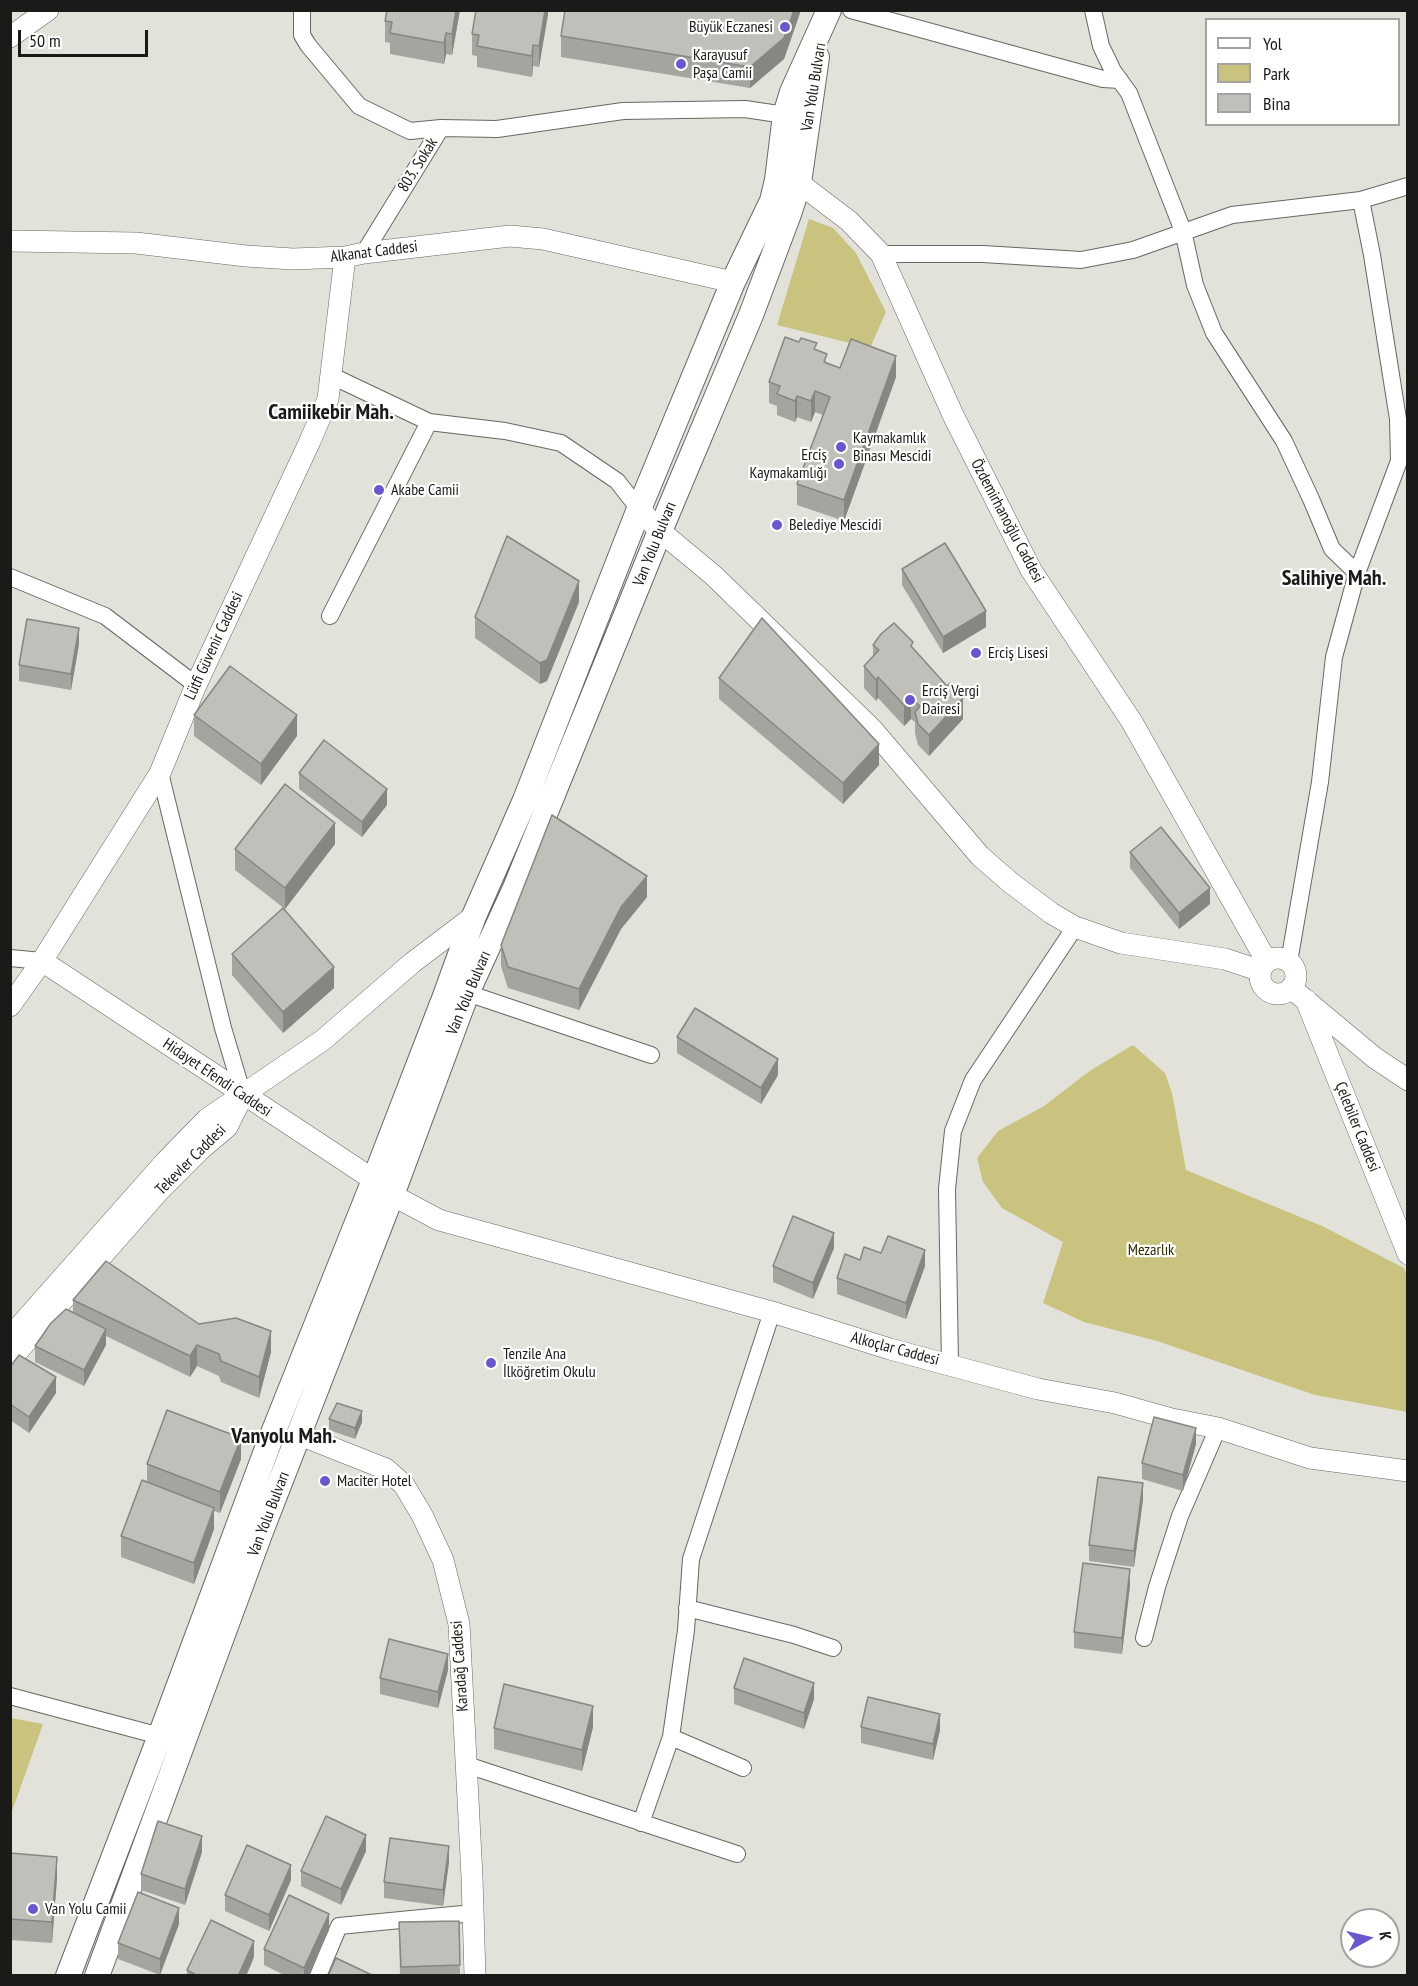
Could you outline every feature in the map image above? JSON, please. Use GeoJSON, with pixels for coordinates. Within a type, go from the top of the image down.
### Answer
{"type":"FeatureCollection","features":[{"type":"Feature","properties":{"kind":"main road"},"geometry":{"type":"LineString","coordinates":[[68,1976],[269,1443],[383,1188],[445,996],[474,916],[525,800],[639,509],[733,282],[772,201],[777,180],[785,115],[792,92],[830,10]]}},
{"type":"Feature","properties":{"kind":"main road","name":"Van Yolu Bulvarı"},"geometry":{"type":"LineString","coordinates":[[97,1976],[260,1534],[300,1435],[383,1188],[515,888],[660,531],[751,315],[789,214],[799,183],[813,76],[830,10]]}},
{"type":"Feature","properties":{"kind":"street"},"geometry":{"type":"LineString","coordinates":[[10,37],[48,10]]}},
{"type":"Feature","properties":{"kind":"street","name":"803. Sokak"},"geometry":{"type":"LineString","coordinates":[[302,10],[302,35],[359,106],[410,131],[441,128]]}},
{"type":"Feature","properties":{"kind":"street"},"geometry":{"type":"LineString","coordinates":[[851,10],[1103,79],[1120,80]]}},
{"type":"Feature","properties":{"kind":"street"},"geometry":{"type":"LineString","coordinates":[[1093,10],[1101,46],[1129,93],[1183,231],[1195,285],[1214,333],[1284,441],[1332,549],[1357,573]]}},
{"type":"Feature","properties":{"kind":"street"},"geometry":{"type":"LineString","coordinates":[[441,128],[497,129],[623,111],[745,109],[785,115]]}},
{"type":"Feature","properties":{"kind":"street","name":"803. Sokak"},"geometry":{"type":"LineString","coordinates":[[355,255],[441,128]]}},
{"type":"Feature","properties":{"kind":"street","name":"Özdemirhanoğlu Caddesi"},"geometry":{"type":"LineString","coordinates":[[799,183],[849,221],[881,254],[953,415],[1031,570],[1132,722],[1264,966]]}},
{"type":"Feature","properties":{"kind":"street"},"geometry":{"type":"LineString","coordinates":[[881,254],[983,254],[1081,260],[1133,250],[1232,214],[1361,200],[1407,186]]}},
{"type":"Feature","properties":{"kind":"street"},"geometry":{"type":"LineString","coordinates":[[1289,962],[1320,782],[1334,657],[1357,573],[1403,453],[1372,255],[1361,200]]}},
{"type":"Feature","properties":{"kind":"street","name":"Alkanat Caddesi"},"geometry":{"type":"LineString","coordinates":[[10,241],[136,243],[293,259],[355,255],[510,236],[543,239],[733,282]]}},
{"type":"Feature","properties":{"kind":"street","name":"Lütfi Güvenir Caddesi"},"geometry":{"type":"LineString","coordinates":[[10,1006],[42,961],[160,773],[196,685],[328,399],[332,376],[332,353],[355,255]]}},
{"type":"Feature","properties":{"kind":"street"},"geometry":{"type":"LineString","coordinates":[[332,376],[429,422],[505,431],[561,443],[617,481],[660,531],[714,576],[872,729],[980,855],[1011,883],[1051,913],[1075,927],[1121,943],[1264,966],[1278,958],[1293,966],[1298,994]]}},
{"type":"Feature","properties":{"kind":"street"},"geometry":{"type":"LineString","coordinates":[[330,616],[429,422]]}},
{"type":"Feature","properties":{"kind":"street"},"geometry":{"type":"LineString","coordinates":[[10,577],[105,616],[196,685]]}},
{"type":"Feature","properties":{"kind":"street"},"geometry":{"type":"LineString","coordinates":[[10,1337],[166,1161],[207,1119],[243,1095],[223,1029],[160,773]]}},
{"type":"Feature","properties":{"kind":"street","name":"Tekevler Caddesi"},"geometry":{"type":"LineString","coordinates":[[10,1360],[159,1191],[227,1126],[243,1095],[323,1040],[412,963],[474,916]]}},
{"type":"Feature","properties":{"kind":"street"},"geometry":{"type":"LineString","coordinates":[[950,1364],[947,1189],[953,1131],[973,1080],[1075,927]]}},
{"type":"Feature","properties":{"kind":"street"},"geometry":{"type":"LineString","coordinates":[[10,957],[42,961]]}},
{"type":"Feature","properties":{"kind":"street","name":"Hidayet Efendi Caddesi"},"geometry":{"type":"LineString","coordinates":[[42,961],[383,1188]]}},
{"type":"Feature","properties":{"kind":"street"},"geometry":{"type":"LineString","coordinates":[[1264,966],[1261,982],[1269,991],[1298,994],[1375,1058],[1407,1080]]}},
{"type":"Feature","properties":{"kind":"street"},"geometry":{"type":"LineString","coordinates":[[467,993],[651,1055]]}},
{"type":"Feature","properties":{"kind":"street","name":"Çelebiler Caddesi"},"geometry":{"type":"LineString","coordinates":[[1298,994],[1407,1254]]}},
{"type":"Feature","properties":{"kind":"street","name":"Alkoçlar Caddesi"},"geometry":{"type":"LineString","coordinates":[[383,1188],[439,1220],[772,1312],[890,1349],[1038,1389],[1115,1403],[1172,1419],[1218,1428],[1310,1458],[1407,1471]]}},
{"type":"Feature","properties":{"kind":"street"},"geometry":{"type":"LineString","coordinates":[[641,1823],[671,1737],[691,1559],[772,1312]]}},
{"type":"Feature","properties":{"kind":"street"},"geometry":{"type":"LineString","coordinates":[[1144,1638],[1157,1587],[1180,1516],[1218,1428]]}},
{"type":"Feature","properties":{"kind":"street","name":"Karadağ Caddesi"},"geometry":{"type":"LineString","coordinates":[[300,1435],[386,1469],[404,1485],[422,1515],[443,1560],[459,1624],[475,1976]]}},
{"type":"Feature","properties":{"kind":"street"},"geometry":{"type":"LineString","coordinates":[[687,1608],[794,1635],[833,1648]]}},
{"type":"Feature","properties":{"kind":"street"},"geometry":{"type":"LineString","coordinates":[[10,1696],[160,1736]]}},
{"type":"Feature","properties":{"kind":"street"},"geometry":{"type":"LineString","coordinates":[[671,1737],[743,1768]]}},
{"type":"Feature","properties":{"kind":"street"},"geometry":{"type":"LineString","coordinates":[[467,1765],[737,1854]]}},
{"type":"Feature","properties":{"kind":"street"},"geometry":{"type":"LineString","coordinates":[[318,1976],[339,1926],[473,1913]]}},
{"type":"Feature","properties":{"kind":"green space"},"geometry":{"type":"Polygon","coordinates":[[[809,219],[833,228],[856,253],[886,312],[870,348],[777,325],[809,219]]]}},
{"type":"Feature","properties":{"kind":"green space","name":"Mezarlık"},"geometry":{"type":"Polygon","coordinates":[[[1133,1045],[1165,1073],[1172,1093],[1186,1170],[1322,1226],[1404,1268],[1408,1280],[1407,1412],[1315,1395],[1157,1341],[1084,1322],[1043,1303],[1063,1242],[1002,1208],[983,1182],[977,1158],[998,1131],[1044,1106],[1091,1070],[1133,1045]]]}},
{"type":"Feature","properties":{"kind":"green space"},"geometry":{"type":"Polygon","coordinates":[[[10,1718],[43,1724],[11,1814],[10,1718]]]}},
{"type":"Feature","properties":{"kind":"building"},"geometry":{"type":"Polygon","coordinates":[[[387,10],[456,10],[452,34],[446,33],[444,43],[390,33],[392,22],[385,21],[387,10]]]}},
{"type":"Feature","properties":{"kind":"building"},"geometry":{"type":"Polygon","coordinates":[[[476,10],[545,10],[539,46],[533,45],[532,56],[477,46],[479,35],[472,34],[476,10]]]}},
{"type":"Feature","properties":{"kind":"building"},"geometry":{"type":"Polygon","coordinates":[[[565,10],[794,10],[784,38],[750,67],[561,36],[565,10]]]}},
{"type":"Feature","properties":{"kind":"building","name":"Erciş Kaymakamlığı"},"geometry":{"type":"Polygon","coordinates":[[[785,337],[799,342],[801,338],[817,343],[814,349],[827,354],[824,362],[840,368],[851,339],[896,356],[844,500],[797,484],[830,397],[815,391],[811,401],[797,396],[795,401],[777,394],[780,386],[769,382],[785,337]]]}},
{"type":"Feature","properties":{"kind":"building"},"geometry":{"type":"Polygon","coordinates":[[[507,536],[579,581],[547,660],[540,663],[475,617],[507,536]]]}},
{"type":"Feature","properties":{"kind":"building"},"geometry":{"type":"Polygon","coordinates":[[[945,543],[986,611],[943,637],[902,569],[945,543]]]}},
{"type":"Feature","properties":{"kind":"building"},"geometry":{"type":"Polygon","coordinates":[[[762,618],[879,744],[843,783],[719,678],[762,618]]]}},
{"type":"Feature","properties":{"kind":"building"},"geometry":{"type":"Polygon","coordinates":[[[27,619],[79,628],[71,674],[19,665],[27,619]]]}},
{"type":"Feature","properties":{"kind":"building"},"geometry":{"type":"Polygon","coordinates":[[[894,623],[913,642],[911,646],[947,686],[950,683],[963,698],[929,735],[918,724],[915,712],[920,706],[911,698],[904,705],[878,677],[876,680],[864,666],[879,650],[873,645],[881,634],[894,623]]]}},
{"type":"Feature","properties":{"kind":"building"},"geometry":{"type":"Polygon","coordinates":[[[230,666],[297,715],[261,764],[194,715],[230,666]]]}},
{"type":"Feature","properties":{"kind":"building"},"geometry":{"type":"Polygon","coordinates":[[[324,740],[387,789],[362,822],[299,773],[324,740]]]}},
{"type":"Feature","properties":{"kind":"building"},"geometry":{"type":"Polygon","coordinates":[[[285,784],[335,823],[285,888],[235,849],[285,784]]]}},
{"type":"Feature","properties":{"kind":"building"},"geometry":{"type":"Polygon","coordinates":[[[552,815],[647,876],[621,907],[579,989],[508,967],[501,945],[552,815]]]}},
{"type":"Feature","properties":{"kind":"building"},"geometry":{"type":"Polygon","coordinates":[[[1161,827],[1210,888],[1179,913],[1130,852],[1161,827]]]}},
{"type":"Feature","properties":{"kind":"building"},"geometry":{"type":"Polygon","coordinates":[[[283,908],[334,967],[283,1012],[232,954],[283,908]]]}},
{"type":"Feature","properties":{"kind":"building"},"geometry":{"type":"Polygon","coordinates":[[[695,1008],[778,1059],[761,1088],[677,1037],[695,1008]]]}},
{"type":"Feature","properties":{"kind":"building"},"geometry":{"type":"Polygon","coordinates":[[[793,1216],[834,1233],[813,1283],[773,1266],[793,1216]]]}},
{"type":"Feature","properties":{"kind":"building"},"geometry":{"type":"Polygon","coordinates":[[[888,1236],[925,1250],[906,1303],[837,1278],[845,1254],[860,1260],[864,1247],[881,1253],[888,1236]]]}},
{"type":"Feature","properties":{"kind":"building"},"geometry":{"type":"Polygon","coordinates":[[[106,1261],[199,1324],[236,1318],[271,1331],[259,1377],[221,1361],[219,1354],[197,1345],[190,1356],[73,1300],[106,1261]]]}},
{"type":"Feature","properties":{"kind":"building"},"geometry":{"type":"Polygon","coordinates":[[[66,1309],[106,1329],[84,1370],[35,1346],[51,1323],[66,1309]]]}},
{"type":"Feature","properties":{"kind":"building"},"geometry":{"type":"Polygon","coordinates":[[[19,1355],[56,1377],[29,1417],[10,1404],[10,1367],[19,1355]]]}},
{"type":"Feature","properties":{"kind":"building"},"geometry":{"type":"Polygon","coordinates":[[[337,1403],[362,1411],[355,1428],[329,1419],[337,1403]]]}},
{"type":"Feature","properties":{"kind":"building"},"geometry":{"type":"Polygon","coordinates":[[[167,1410],[241,1438],[220,1492],[147,1464],[167,1410]]]}},
{"type":"Feature","properties":{"kind":"building"},"geometry":{"type":"Polygon","coordinates":[[[1154,1417],[1196,1428],[1183,1475],[1142,1463],[1154,1417]]]}},
{"type":"Feature","properties":{"kind":"building"},"geometry":{"type":"Polygon","coordinates":[[[1098,1477],[1143,1483],[1134,1551],[1089,1545],[1098,1477]]]}},
{"type":"Feature","properties":{"kind":"building"},"geometry":{"type":"Polygon","coordinates":[[[142,1480],[214,1508],[194,1563],[121,1536],[142,1480]]]}},
{"type":"Feature","properties":{"kind":"building"},"geometry":{"type":"Polygon","coordinates":[[[1083,1563],[1130,1569],[1122,1638],[1074,1632],[1083,1563]]]}},
{"type":"Feature","properties":{"kind":"building"},"geometry":{"type":"Polygon","coordinates":[[[389,1639],[448,1654],[438,1692],[380,1678],[389,1639]]]}},
{"type":"Feature","properties":{"kind":"building"},"geometry":{"type":"Polygon","coordinates":[[[744,1658],[814,1683],[804,1713],[734,1688],[744,1658]]]}},
{"type":"Feature","properties":{"kind":"building"},"geometry":{"type":"Polygon","coordinates":[[[504,1684],[593,1706],[582,1750],[494,1728],[504,1684]]]}},
{"type":"Feature","properties":{"kind":"building"},"geometry":{"type":"Polygon","coordinates":[[[868,1697],[940,1714],[933,1744],[861,1727],[868,1697]]]}},
{"type":"Feature","properties":{"kind":"building"},"geometry":{"type":"Polygon","coordinates":[[[326,1816],[366,1835],[341,1889],[301,1871],[326,1816]]]}},
{"type":"Feature","properties":{"kind":"building"},"geometry":{"type":"Polygon","coordinates":[[[158,1821],[202,1836],[185,1889],[141,1874],[158,1821]]]}},
{"type":"Feature","properties":{"kind":"building"},"geometry":{"type":"Polygon","coordinates":[[[390,1838],[449,1846],[443,1890],[384,1882],[390,1838]]]}},
{"type":"Feature","properties":{"kind":"building"},"geometry":{"type":"Polygon","coordinates":[[[247,1845],[291,1865],[269,1915],[225,1895],[247,1845]]]}},
{"type":"Feature","properties":{"kind":"building","name":"Van Yolu Camii"},"geometry":{"type":"Polygon","coordinates":[[[10,1853],[57,1857],[52,1922],[10,1919],[10,1853]]]}},
{"type":"Feature","properties":{"kind":"building"},"geometry":{"type":"Polygon","coordinates":[[[138,1892],[179,1908],[160,1959],[118,1943],[138,1892]]]}},
{"type":"Feature","properties":{"kind":"building"},"geometry":{"type":"Polygon","coordinates":[[[289,1895],[329,1914],[304,1968],[264,1949],[289,1895]]]}},
{"type":"Feature","properties":{"kind":"building"},"geometry":{"type":"Polygon","coordinates":[[[211,1920],[254,1941],[238,1976],[198,1976],[187,1970],[211,1920]]]}},
{"type":"Feature","properties":{"kind":"building"},"geometry":{"type":"Polygon","coordinates":[[[459,1921],[460,1965],[401,1967],[399,1922],[459,1921]]]}},
{"type":"Feature","properties":{"kind":"building"},"geometry":{"type":"Polygon","coordinates":[[[336,1958],[374,1976],[328,1976],[336,1958]]]}},
{"type":"Feature","properties":{"kind":"place","name":"Büyük Eczanesi"},"geometry":{"type":"Point","coordinates":[785,27]}},
{"type":"Feature","properties":{"kind":"place","name":"Karayusuf Paşa Camii"},"geometry":{"type":"Point","coordinates":[681,64]}},
{"type":"Feature","properties":{"kind":"place","name":"Kaymakamlık Binası Mescidi"},"geometry":{"type":"Point","coordinates":[841,447]}},
{"type":"Feature","properties":{"kind":"place","name":"Erciş Kaymakamlığı"},"geometry":{"type":"Point","coordinates":[839,464]}},
{"type":"Feature","properties":{"kind":"place","name":"Akabe Camii"},"geometry":{"type":"Point","coordinates":[379,490]}},
{"type":"Feature","properties":{"kind":"place","name":"Belediye Mescidi"},"geometry":{"type":"Point","coordinates":[777,525]}},
{"type":"Feature","properties":{"kind":"place","name":"Erciş Lisesi"},"geometry":{"type":"Point","coordinates":[976,653]}},
{"type":"Feature","properties":{"kind":"place","name":"Erciş Vergi Dairesi"},"geometry":{"type":"Point","coordinates":[910,700]}},
{"type":"Feature","properties":{"kind":"place","name":"Tenzile Ana İlköğretim Okulu"},"geometry":{"type":"Point","coordinates":[491,1363]}},
{"type":"Feature","properties":{"kind":"place","name":"Maciter Hotel"},"geometry":{"type":"Point","coordinates":[325,1481]}},
{"type":"Feature","properties":{"kind":"place","name":"Van Yolu Camii"},"geometry":{"type":"Point","coordinates":[33,1909]}},
{"type":"Feature","properties":{"kind":"district","name":"Camiikebir Mah."},"geometry":{"type":"Point","coordinates":[331,413]}},
{"type":"Feature","properties":{"kind":"district","name":"Salihiye Mah."},"geometry":{"type":"Point","coordinates":[1334,579]}},
{"type":"Feature","properties":{"kind":"district","name":"Vanyolu Mah."},"geometry":{"type":"Point","coordinates":[284,1437]}}]}
